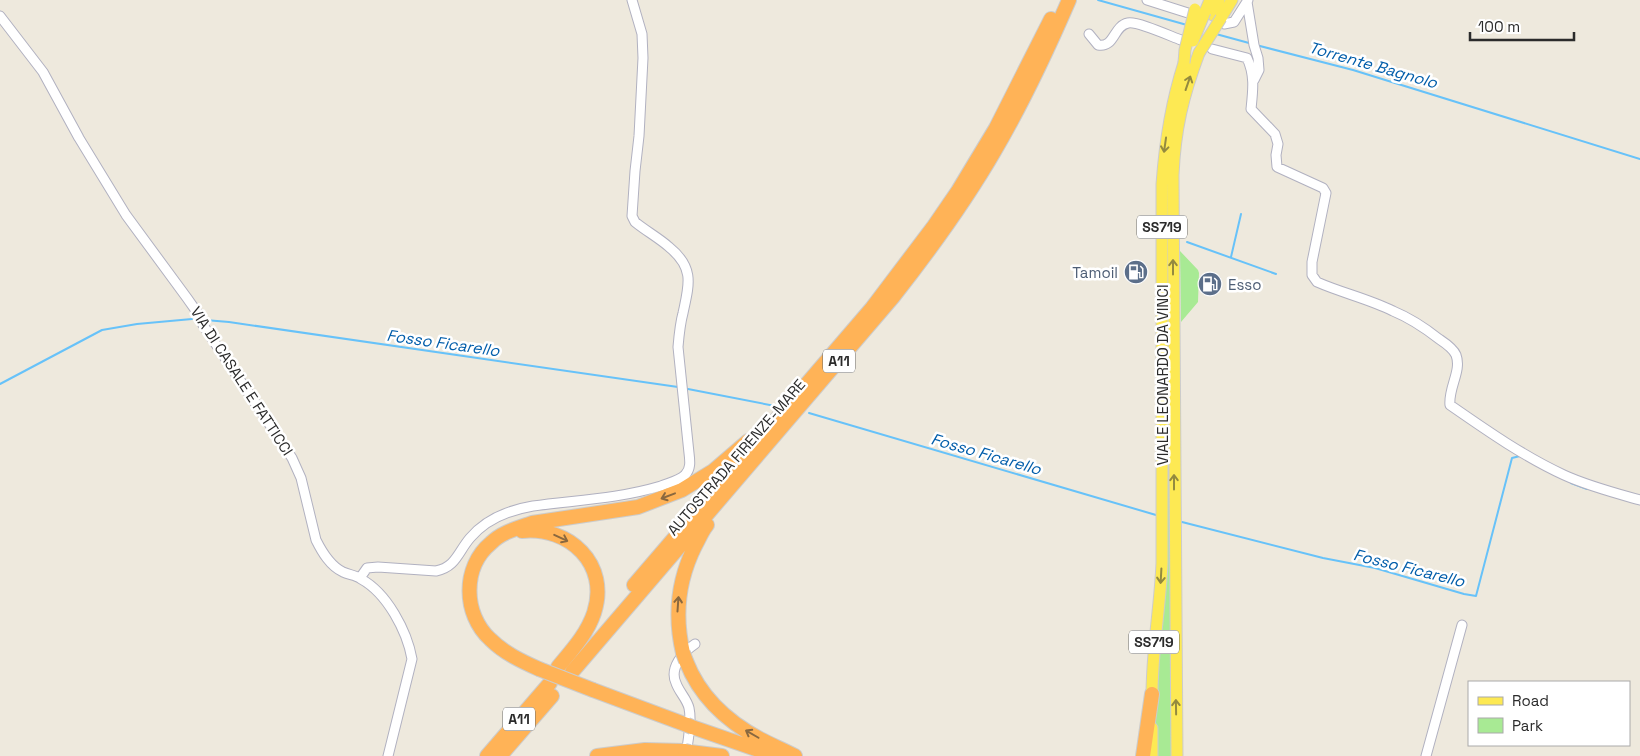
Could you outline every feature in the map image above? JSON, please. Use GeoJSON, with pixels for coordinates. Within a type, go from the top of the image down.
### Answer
{"type":"FeatureCollection","features":[{"type":"Feature","properties":{"kind":"highway","name":"AUTOSTRADA FIRENZE-MARE"},"geometry":{"type":"LineString","coordinates":[[564,669],[756,459],[893,297],[960,206],[1008,126],[1034,76],[1056,18],[1059,0]]}},
{"type":"Feature","properties":{"kind":"highway","name":"AUTOSTRADA FIRENZE-MARE"},"geometry":{"type":"LineString","coordinates":[[564,669],[877,302],[958,192],[996,128],[1056,18],[1069,0]]}},
{"type":"Feature","properties":{"kind":"highway"},"geometry":{"type":"LineString","coordinates":[[776,756],[593,690],[548,680],[488,638],[474,616],[469,590],[474,567],[480,555],[497,538],[515,528],[532,523],[638,507],[682,490],[730,457],[748,441],[788,398],[801,390]]}},
{"type":"Feature","properties":{"kind":"highway"},"geometry":{"type":"LineString","coordinates":[[756,459],[747,476],[705,528],[686,567],[680,589],[678,611],[679,634],[684,657],[702,692],[724,716],[750,733],[795,756]]}},
{"type":"Feature","properties":{"kind":"highway"},"geometry":{"type":"LineString","coordinates":[[497,538],[524,531],[545,532],[557,535],[575,545],[589,561],[596,579],[597,599],[594,612],[564,669]]}},
{"type":"Feature","properties":{"kind":"highway","name":"A11"},"geometry":{"type":"LineString","coordinates":[[487,756],[522,715],[548,680]]}},
{"type":"Feature","properties":{"kind":"highway","name":"A11"},"geometry":{"type":"LineString","coordinates":[[500,756],[548,680]]}},
{"type":"Feature","properties":{"kind":"highway"},"geometry":{"type":"LineString","coordinates":[[1143,756],[1152,694]]}},
{"type":"Feature","properties":{"kind":"highway"},"geometry":{"type":"LineString","coordinates":[[731,741],[765,756]]}},
{"type":"Feature","properties":{"kind":"highway"},"geometry":{"type":"LineString","coordinates":[[597,756],[645,750],[722,756]]}},
{"type":"Feature","properties":{"kind":"main road"},"geometry":{"type":"LineString","coordinates":[[1206,13],[1210,0]]}},
{"type":"Feature","properties":{"kind":"main road"},"geometry":{"type":"LineString","coordinates":[[1206,13],[1219,0]]}},
{"type":"Feature","properties":{"kind":"main road"},"geometry":{"type":"LineString","coordinates":[[1206,13],[1232,0]]}},
{"type":"Feature","properties":{"kind":"main road","name":"VIALE LEONARDO DA VINCI"},"geometry":{"type":"LineString","coordinates":[[1176,756],[1173,175],[1176,141],[1183,102],[1200,54],[1206,13]]}},
{"type":"Feature","properties":{"kind":"main road","name":"VIALE LEONARDO DA VINCI"},"geometry":{"type":"LineString","coordinates":[[1152,756],[1153,650],[1162,563],[1162,184],[1166,141],[1176,87],[1184,63],[1184,50],[1206,13]]}},
{"type":"Feature","properties":{"kind":"street"},"geometry":{"type":"LineString","coordinates":[[360,578],[367,568],[436,571],[444,569],[453,563],[470,537],[482,526],[516,509],[637,493],[678,480],[689,470],[690,454],[678,347],[679,332],[689,291],[688,274],[680,257],[635,222],[632,216],[643,58],[642,34],[632,0]]}},
{"type":"Feature","properties":{"kind":"street"},"geometry":{"type":"LineString","coordinates":[[1147,0],[1206,13],[1234,22],[1248,1]]}},
{"type":"Feature","properties":{"kind":"street"},"geometry":{"type":"LineString","coordinates":[[1248,1],[1254,45],[1258,58],[1258,70],[1254,80]]}},
{"type":"Feature","properties":{"kind":"street","name":"VIA DI CASALE E FATTICCI"},"geometry":{"type":"LineString","coordinates":[[0,16],[43,72],[83,146],[126,215],[199,315],[203,325],[292,458],[301,478],[316,540],[320,548],[333,566],[360,578],[381,594],[405,633],[412,659],[388,756]]}},
{"type":"Feature","properties":{"kind":"street"},"geometry":{"type":"LineString","coordinates":[[1089,34],[1098,45],[1106,45],[1120,26],[1132,23],[1181,40]]}},
{"type":"Feature","properties":{"kind":"street"},"geometry":{"type":"LineString","coordinates":[[1212,49],[1246,58],[1252,68],[1254,80],[1251,109],[1275,134],[1278,144],[1276,155],[1277,167],[1323,188],[1326,193],[1312,262],[1312,275],[1317,282],[1393,310],[1426,328],[1448,346],[1455,354],[1457,362],[1456,374],[1449,397],[1450,405],[1482,428],[1522,453],[1564,475],[1640,500]]}},
{"type":"Feature","properties":{"kind":"street"},"geometry":{"type":"LineString","coordinates":[[1426,756],[1462,625]]}},
{"type":"Feature","properties":{"kind":"street"},"geometry":{"type":"LineString","coordinates":[[687,753],[689,710],[687,702],[676,684],[674,674],[677,663],[695,644]]}},
{"type":"Feature","properties":{"kind":"green space"},"geometry":{"type":"Polygon","coordinates":[[[1166,208],[1168,208],[1173,756],[1156,756],[1156,676],[1166,208]]]}},
{"type":"Feature","properties":{"kind":"green space"},"geometry":{"type":"Polygon","coordinates":[[[1180,251],[1199,273],[1198,302],[1181,322],[1180,251]]]}},
{"type":"Feature","properties":{"kind":"waterway","name":"Torrente Bagnolo"},"geometry":{"type":"LineString","coordinates":[[1098,0],[1187,25]]}},
{"type":"Feature","properties":{"kind":"waterway","name":"Torrente Bagnolo"},"geometry":{"type":"LineString","coordinates":[[1216,34],[1249,43]]}},
{"type":"Feature","properties":{"kind":"waterway","name":"Torrente Bagnolo"},"geometry":{"type":"LineString","coordinates":[[1256,45],[1353,70],[1640,159]]}},
{"type":"Feature","properties":{"kind":"waterway"},"geometry":{"type":"LineString","coordinates":[[1231,257],[1241,214]]}},
{"type":"Feature","properties":{"kind":"waterway"},"geometry":{"type":"LineString","coordinates":[[1187,242],[1276,274]]}},
{"type":"Feature","properties":{"kind":"waterway","name":"Fosso Ficarello"},"geometry":{"type":"LineString","coordinates":[[0,384],[102,330],[137,324],[192,319]]}},
{"type":"Feature","properties":{"kind":"waterway","name":"Fosso Ficarello"},"geometry":{"type":"LineString","coordinates":[[205,320],[678,387]]}},
{"type":"Feature","properties":{"kind":"waterway","name":"Fosso Ficarello"},"geometry":{"type":"LineString","coordinates":[[688,389],[775,406]]}},
{"type":"Feature","properties":{"kind":"waterway","name":"Fosso Ficarello"},"geometry":{"type":"LineString","coordinates":[[809,413],[1156,515]]}},
{"type":"Feature","properties":{"kind":"waterway","name":"Fosso Ficarello"},"geometry":{"type":"LineString","coordinates":[[1182,522],[1323,558],[1375,568],[1476,596],[1512,458],[1520,456]]}},
{"type":"Feature","properties":{"kind":"waterway","name":"Fosso Ficarello"},"geometry":{"type":"LineString","coordinates":[[1571,483],[1587,489]]}},
{"type":"Feature","properties":{"kind":"place","name":"Tamoil"},"geometry":{"type":"Point","coordinates":[1136,272]}},
{"type":"Feature","properties":{"kind":"place","name":"Esso"},"geometry":{"type":"Point","coordinates":[1210,284]}}]}
